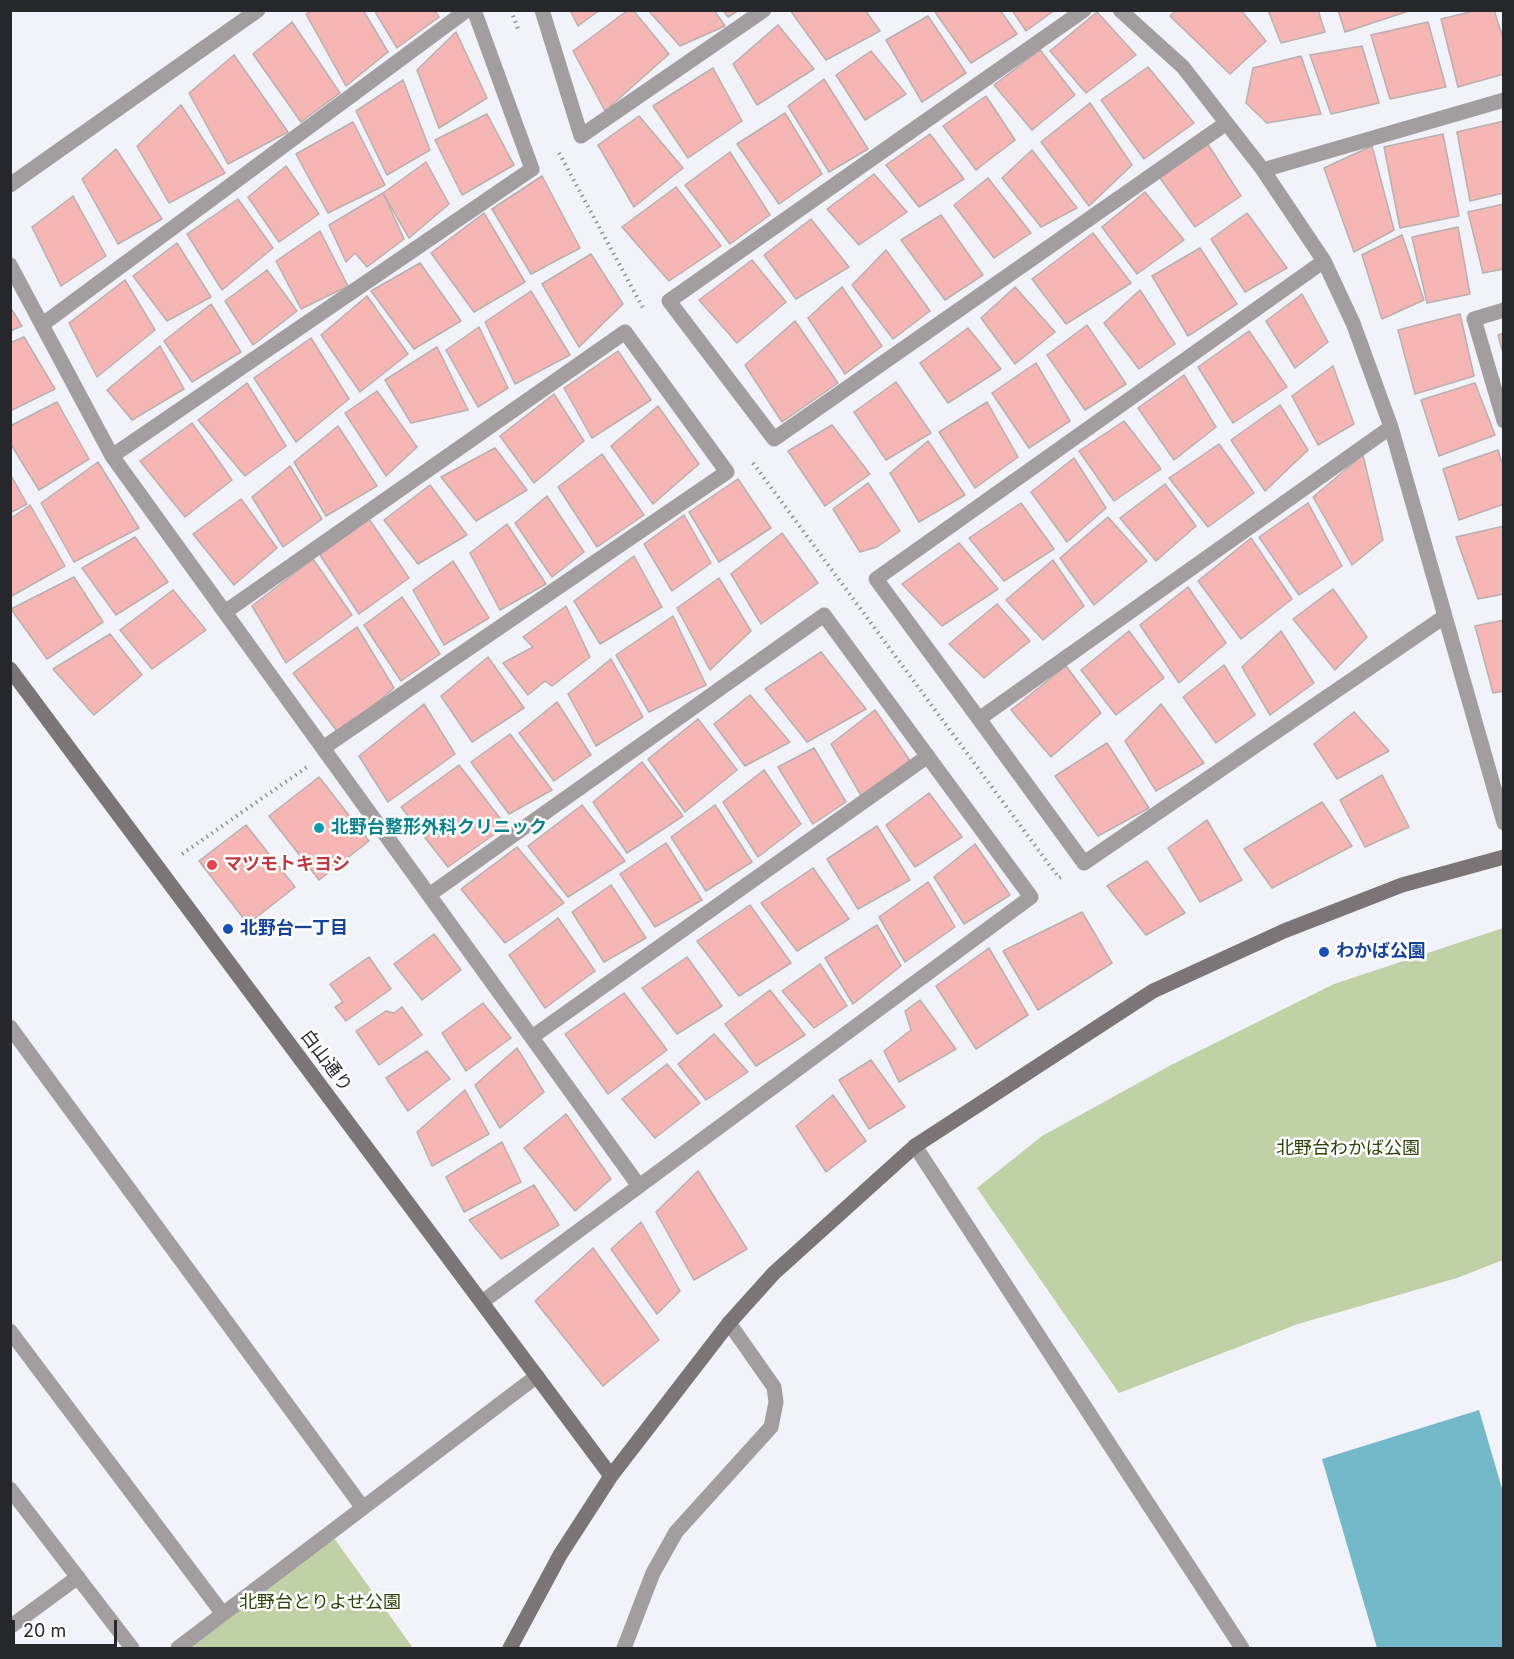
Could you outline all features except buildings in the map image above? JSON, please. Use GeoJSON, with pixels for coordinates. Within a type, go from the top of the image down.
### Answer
{"type":"FeatureCollection","features":[{"type":"Feature","properties":{"kind":"street"},"geometry":{"type":"LineString","coordinates":[[10,184],[258,10]]}},
{"type":"Feature","properties":{"kind":"street"},"geometry":{"type":"LineString","coordinates":[[43,324],[467,10]]}},
{"type":"Feature","properties":{"kind":"street"},"geometry":{"type":"LineString","coordinates":[[112,456],[532,169],[474,10]]}},
{"type":"Feature","properties":{"kind":"street"},"geometry":{"type":"LineString","coordinates":[[542,10],[581,135],[764,10]]}},
{"type":"Feature","properties":{"kind":"street"},"geometry":{"type":"LineString","coordinates":[[1084,10],[669,301],[774,439],[1225,124]]}},
{"type":"Feature","properties":{"kind":"street"},"geometry":{"type":"LineString","coordinates":[[1120,10],[1184,67],[1225,124],[1263,170],[1324,261],[1353,323],[1391,426],[1503,823]]}},
{"type":"Feature","properties":{"kind":"street"},"geometry":{"type":"LineString","coordinates":[[1263,170],[1503,100]]}},
{"type":"Feature","properties":{"kind":"street"},"geometry":{"type":"LineString","coordinates":[[1324,261],[876,579],[1084,863],[1444,616]]}},
{"type":"Feature","properties":{"kind":"street"},"geometry":{"type":"LineString","coordinates":[[10,264],[112,456],[639,1186]]}},
{"type":"Feature","properties":{"kind":"street"},"geometry":{"type":"LineString","coordinates":[[1503,310],[1474,319],[1503,422]]}},
{"type":"Feature","properties":{"kind":"street"},"geometry":{"type":"LineString","coordinates":[[225,612],[625,332],[726,472],[323,748]]}},
{"type":"Feature","properties":{"kind":"street"},"geometry":{"type":"LineString","coordinates":[[980,719],[1391,426]]}},
{"type":"Feature","properties":{"kind":"street"},"geometry":{"type":"LineString","coordinates":[[429,895],[824,615],[1031,897],[482,1302]]}},
{"type":"Feature","properties":{"kind":"street","name":"白山通り"},"geometry":{"type":"LineString","coordinates":[[13,679],[611,1476]]}},
{"type":"Feature","properties":{"kind":"street"},"geometry":{"type":"LineString","coordinates":[[532,1037],[928,756]]}},
{"type":"Feature","properties":{"kind":"street"},"geometry":{"type":"LineString","coordinates":[[510,1648],[560,1554],[611,1476],[729,1323],[774,1273],[915,1146],[1153,992],[1284,931],[1402,885],[1503,857]]}},
{"type":"Feature","properties":{"kind":"street"},"geometry":{"type":"LineString","coordinates":[[10,1027],[363,1508]]}},
{"type":"Feature","properties":{"kind":"street"},"geometry":{"type":"LineString","coordinates":[[915,1146],[1242,1648]]}},
{"type":"Feature","properties":{"kind":"street"},"geometry":{"type":"LineString","coordinates":[[624,1648],[653,1573],[676,1532],[771,1427],[776,1402],[774,1387],[729,1323]]}},
{"type":"Feature","properties":{"kind":"street"},"geometry":{"type":"LineString","coordinates":[[10,1331],[223,1614]]}},
{"type":"Feature","properties":{"kind":"street"},"geometry":{"type":"LineString","coordinates":[[178,1648],[537,1376]]}},
{"type":"Feature","properties":{"kind":"street"},"geometry":{"type":"LineString","coordinates":[[10,1489],[132,1648]]}},
{"type":"Feature","properties":{"kind":"street"},"geometry":{"type":"LineString","coordinates":[[10,1627],[78,1577]]}},
{"type":"Feature","properties":{"kind":"path"},"geometry":{"type":"LineString","coordinates":[[511,10],[522,39]]}},
{"type":"Feature","properties":{"kind":"path"},"geometry":{"type":"LineString","coordinates":[[532,169],[581,135]]}},
{"type":"Feature","properties":{"kind":"path"},"geometry":{"type":"LineString","coordinates":[[558,151],[647,316]]}},
{"type":"Feature","properties":{"kind":"path"},"geometry":{"type":"LineString","coordinates":[[748,457],[1059,878],[1084,863]]}},
{"type":"Feature","properties":{"kind":"path"},"geometry":{"type":"LineString","coordinates":[[824,615],[876,579]]}},
{"type":"Feature","properties":{"kind":"path"},"geometry":{"type":"LineString","coordinates":[[954,738],[980,719]]}},
{"type":"Feature","properties":{"kind":"path"},"geometry":{"type":"LineString","coordinates":[[182,854],[316,760],[323,748]]}},
{"type":"Feature","properties":{"kind":"green space","name":"北野台わかば公園"},"geometry":{"type":"Polygon","coordinates":[[[1503,928],[1503,1260],[1457,1278],[1298,1324],[1119,1393],[977,1188],[1042,1136],[1173,1064],[1334,984],[1503,928]]]}},
{"type":"Feature","properties":{"kind":"green space","name":"北野台とりよせ公園"},"geometry":{"type":"Polygon","coordinates":[[[331,1534],[413,1648],[189,1648],[331,1534]]]}},
{"type":"Feature","properties":{"kind":"water"},"geometry":{"type":"Polygon","coordinates":[[[1479,1410],[1503,1492],[1503,1648],[1377,1648],[1322,1459],[1479,1410]]]}},
{"type":"Feature","properties":{"kind":"place","name":"北野台整形外科クリニック"},"geometry":{"type":"Point","coordinates":[319,828]}},
{"type":"Feature","properties":{"kind":"place","name":"マツモトキヨシ"},"geometry":{"type":"Point","coordinates":[212,865]}},
{"type":"Feature","properties":{"kind":"place","name":"北野台一丁目"},"geometry":{"type":"Point","coordinates":[228,929]}},
{"type":"Feature","properties":{"kind":"place","name":"わかば公園"},"geometry":{"type":"Point","coordinates":[1324,952]}}]}
